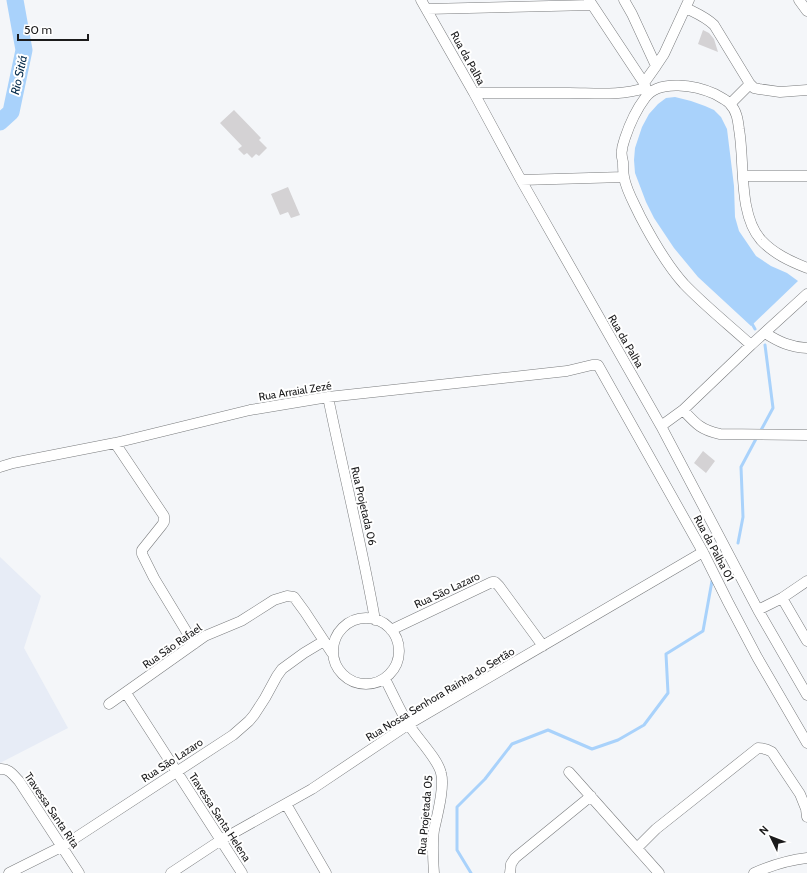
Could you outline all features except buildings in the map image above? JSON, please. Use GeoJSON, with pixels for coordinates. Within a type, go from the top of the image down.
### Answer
{"type":"FeatureCollection","features":[{"type":"Feature","properties":{"kind":"street","name":"Rua da Palha"},"geometry":{"type":"LineString","coordinates":[[421,0],[521,180],[661,426],[758,610],[807,695]]}},
{"type":"Feature","properties":{"kind":"street"},"geometry":{"type":"LineString","coordinates":[[624,0],[656,66]]}},
{"type":"Feature","properties":{"kind":"street"},"geometry":{"type":"LineString","coordinates":[[799,0],[807,11]]}},
{"type":"Feature","properties":{"kind":"street"},"geometry":{"type":"LineString","coordinates":[[427,9],[591,3],[646,88]]}},
{"type":"Feature","properties":{"kind":"street"},"geometry":{"type":"LineString","coordinates":[[751,345],[684,283],[665,258],[650,235],[632,199],[624,177],[622,150],[628,128],[646,88],[688,4],[714,25],[750,84],[754,88],[780,92],[807,90]]}},
{"type":"Feature","properties":{"kind":"street"},"geometry":{"type":"LineString","coordinates":[[730,104],[750,84]]}},
{"type":"Feature","properties":{"kind":"street"},"geometry":{"type":"LineString","coordinates":[[474,93],[606,93],[627,92],[646,88],[678,85],[688,86],[714,94],[730,104],[737,119],[745,198],[749,219],[755,232],[769,248],[778,255],[807,268]]}},
{"type":"Feature","properties":{"kind":"street"},"geometry":{"type":"LineString","coordinates":[[743,176],[807,176]]}},
{"type":"Feature","properties":{"kind":"street"},"geometry":{"type":"LineString","coordinates":[[521,180],[624,177]]}},
{"type":"Feature","properties":{"kind":"street"},"geometry":{"type":"LineString","coordinates":[[661,426],[683,410],[807,294]]}},
{"type":"Feature","properties":{"kind":"street"},"geometry":{"type":"LineString","coordinates":[[765,332],[777,341],[807,348]]}},
{"type":"Feature","properties":{"kind":"street","name":"Rua Arraial Zezé"},"geometry":{"type":"LineString","coordinates":[[0,467],[12,463],[115,443],[250,410],[328,397],[567,371],[598,365]]}},
{"type":"Feature","properties":{"kind":"street","name":"Rua da Palha 01"},"geometry":{"type":"LineString","coordinates":[[598,365],[703,552],[757,658],[807,743]]}},
{"type":"Feature","properties":{"kind":"street","name":"Rua Projetada 06"},"geometry":{"type":"LineString","coordinates":[[328,397],[365,566],[375,620]]}},
{"type":"Feature","properties":{"kind":"street"},"geometry":{"type":"LineString","coordinates":[[683,410],[698,425],[709,432],[720,434],[807,434]]}},
{"type":"Feature","properties":{"kind":"street"},"geometry":{"type":"LineString","coordinates":[[115,443],[164,516],[164,522],[142,550],[142,554],[154,578],[194,644]]}},
{"type":"Feature","properties":{"kind":"street","name":"Rua Nossa Senhora Rainha do Sertão"},"geometry":{"type":"LineString","coordinates":[[172,873],[221,840],[312,789],[409,724],[703,552]]}},
{"type":"Feature","properties":{"kind":"street"},"geometry":{"type":"LineString","coordinates":[[758,610],[782,598],[807,581]]}},
{"type":"Feature","properties":{"kind":"street","name":"Rua São Lazaro"},"geometry":{"type":"LineString","coordinates":[[391,630],[492,582],[495,582],[543,646]]}},
{"type":"Feature","properties":{"kind":"street","name":"Rua São Rafael"},"geometry":{"type":"LineString","coordinates":[[109,704],[212,633],[241,621],[274,600],[287,596],[294,597],[324,641]]}},
{"type":"Feature","properties":{"kind":"street"},"geometry":{"type":"LineString","coordinates":[[782,598],[807,641]]}},
{"type":"Feature","properties":{"kind":"street"},"geometry":{"type":"LineString","coordinates":[[324,641],[332,653],[337,667],[342,674],[349,680],[367,684],[385,679],[393,670],[397,660],[398,649],[396,638],[391,630],[384,624],[375,620],[366,619],[350,623],[342,629],[337,636],[332,653]]}},
{"type":"Feature","properties":{"kind":"street","name":"Rua São Lazaro"},"geometry":{"type":"LineString","coordinates":[[9,873],[63,846],[233,735],[249,721],[259,708],[282,669],[324,641]]}},
{"type":"Feature","properties":{"kind":"street","name":"Rua Projetada 05"},"geometry":{"type":"LineString","coordinates":[[385,679],[409,724],[435,760],[441,772],[438,814],[434,832],[434,873]]}},
{"type":"Feature","properties":{"kind":"street","name":"Travessa Santa Helena"},"geometry":{"type":"LineString","coordinates":[[126,693],[242,873]]}},
{"type":"Feature","properties":{"kind":"street"},"geometry":{"type":"LineString","coordinates":[[637,848],[656,829],[758,748],[768,749],[772,752],[800,794],[806,809],[807,817]]}},
{"type":"Feature","properties":{"kind":"street","name":"Travessa Santa Rita"},"geometry":{"type":"LineString","coordinates":[[0,769],[5,768],[10,771],[19,781],[63,846],[79,873]]}},
{"type":"Feature","properties":{"kind":"street"},"geometry":{"type":"LineString","coordinates":[[570,772],[659,873]]}},
{"type":"Feature","properties":{"kind":"street"},"geometry":{"type":"LineString","coordinates":[[510,873],[511,864],[515,858],[591,796]]}},
{"type":"Feature","properties":{"kind":"street"},"geometry":{"type":"LineString","coordinates":[[286,804],[326,873]]}},
{"type":"Feature","properties":{"kind":"street"},"geometry":{"type":"LineString","coordinates":[[754,873],[764,868],[807,858]]}},
{"type":"Feature","properties":{"kind":"shaded area"},"geometry":{"type":"Polygon","coordinates":[[[0,557],[41,596],[24,648],[68,728],[0,763],[0,557]]]}},
{"type":"Feature","properties":{"kind":"water"},"geometry":{"type":"Polygon","coordinates":[[[675,97],[705,106],[714,110],[721,117],[727,129],[734,186],[735,217],[739,231],[756,256],[771,266],[787,273],[798,281],[751,326],[698,277],[674,248],[654,218],[635,173],[635,148],[642,127],[649,114],[658,104],[666,98],[675,97]]]}},
{"type":"Feature","properties":{"kind":"waterway","name":"Rio Sitiá"},"geometry":{"type":"LineString","coordinates":[[0,122],[11,112],[24,50],[15,0]]}},
{"type":"Feature","properties":{"kind":"waterway"},"geometry":{"type":"LineString","coordinates":[[751,322],[755,329]]}},
{"type":"Feature","properties":{"kind":"waterway"},"geometry":{"type":"LineString","coordinates":[[760,432],[773,408],[765,345]]}},
{"type":"Feature","properties":{"kind":"waterway"},"geometry":{"type":"LineString","coordinates":[[738,543],[743,517],[741,467],[757,437]]}},
{"type":"Feature","properties":{"kind":"waterway"},"geometry":{"type":"LineString","coordinates":[[471,873],[457,850],[457,807],[485,779],[512,744],[548,730],[592,749],[618,740],[644,725],[668,693],[666,654],[703,631],[712,581]]}}]}
